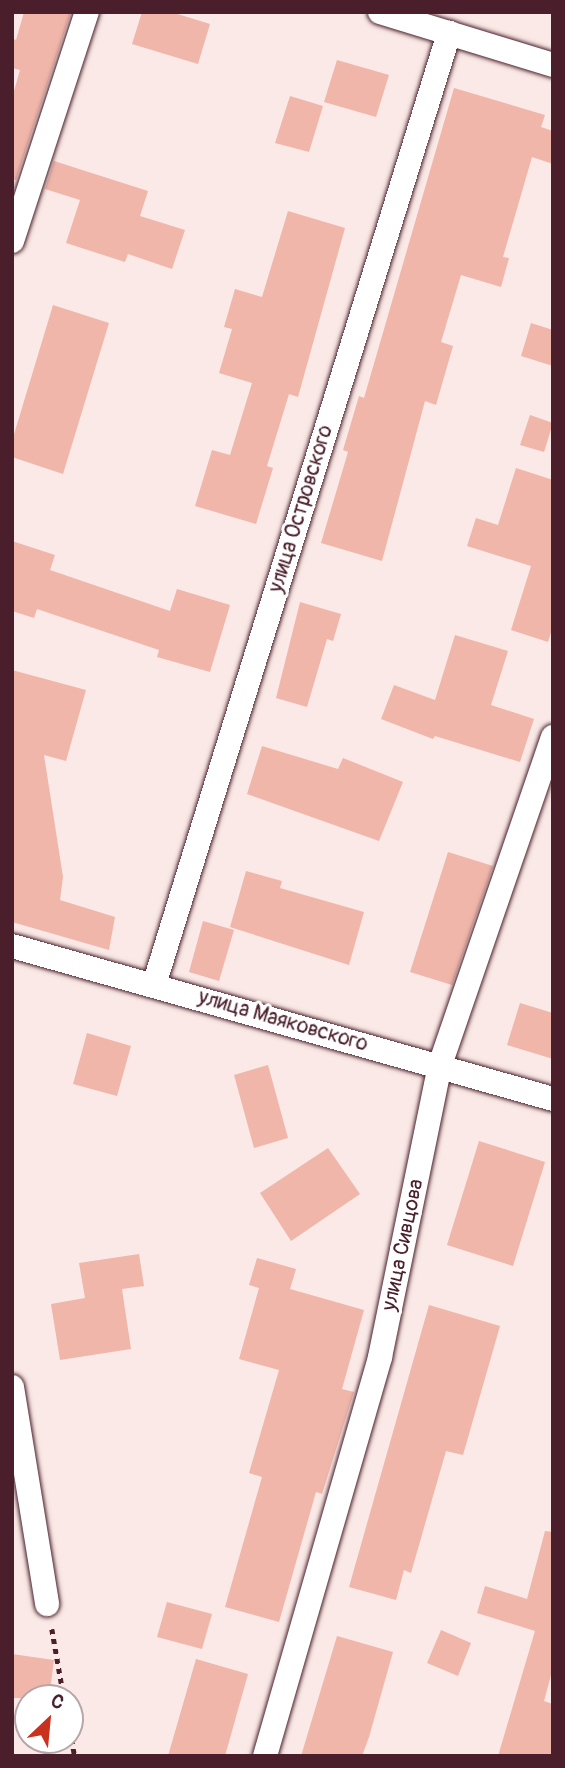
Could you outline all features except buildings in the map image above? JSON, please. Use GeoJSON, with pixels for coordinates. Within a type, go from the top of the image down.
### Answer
{"type":"FeatureCollection","features":[{"type":"Feature","properties":{"kind":"street"},"geometry":{"type":"LineString","coordinates":[[12,241],[87,12]]}},
{"type":"Feature","properties":{"kind":"street"},"geometry":{"type":"LineString","coordinates":[[380,12],[553,65]]}},
{"type":"Feature","properties":{"kind":"street","name":"улица Островского"},"geometry":{"type":"LineString","coordinates":[[154,985],[449,33]]}},
{"type":"Feature","properties":{"kind":"street","name":"улица Сивцова"},"geometry":{"type":"LineString","coordinates":[[265,1756],[380,1357],[440,1065],[553,737]]}},
{"type":"Feature","properties":{"kind":"street","name":"улица Маяковского"},"geometry":{"type":"LineString","coordinates":[[12,946],[553,1099]]}},
{"type":"Feature","properties":{"kind":"street"},"geometry":{"type":"LineString","coordinates":[[12,1387],[47,1604]]}},
{"type":"Feature","properties":{"kind":"path"},"geometry":{"type":"LineString","coordinates":[[47,1604],[61,1684]]}}]}
